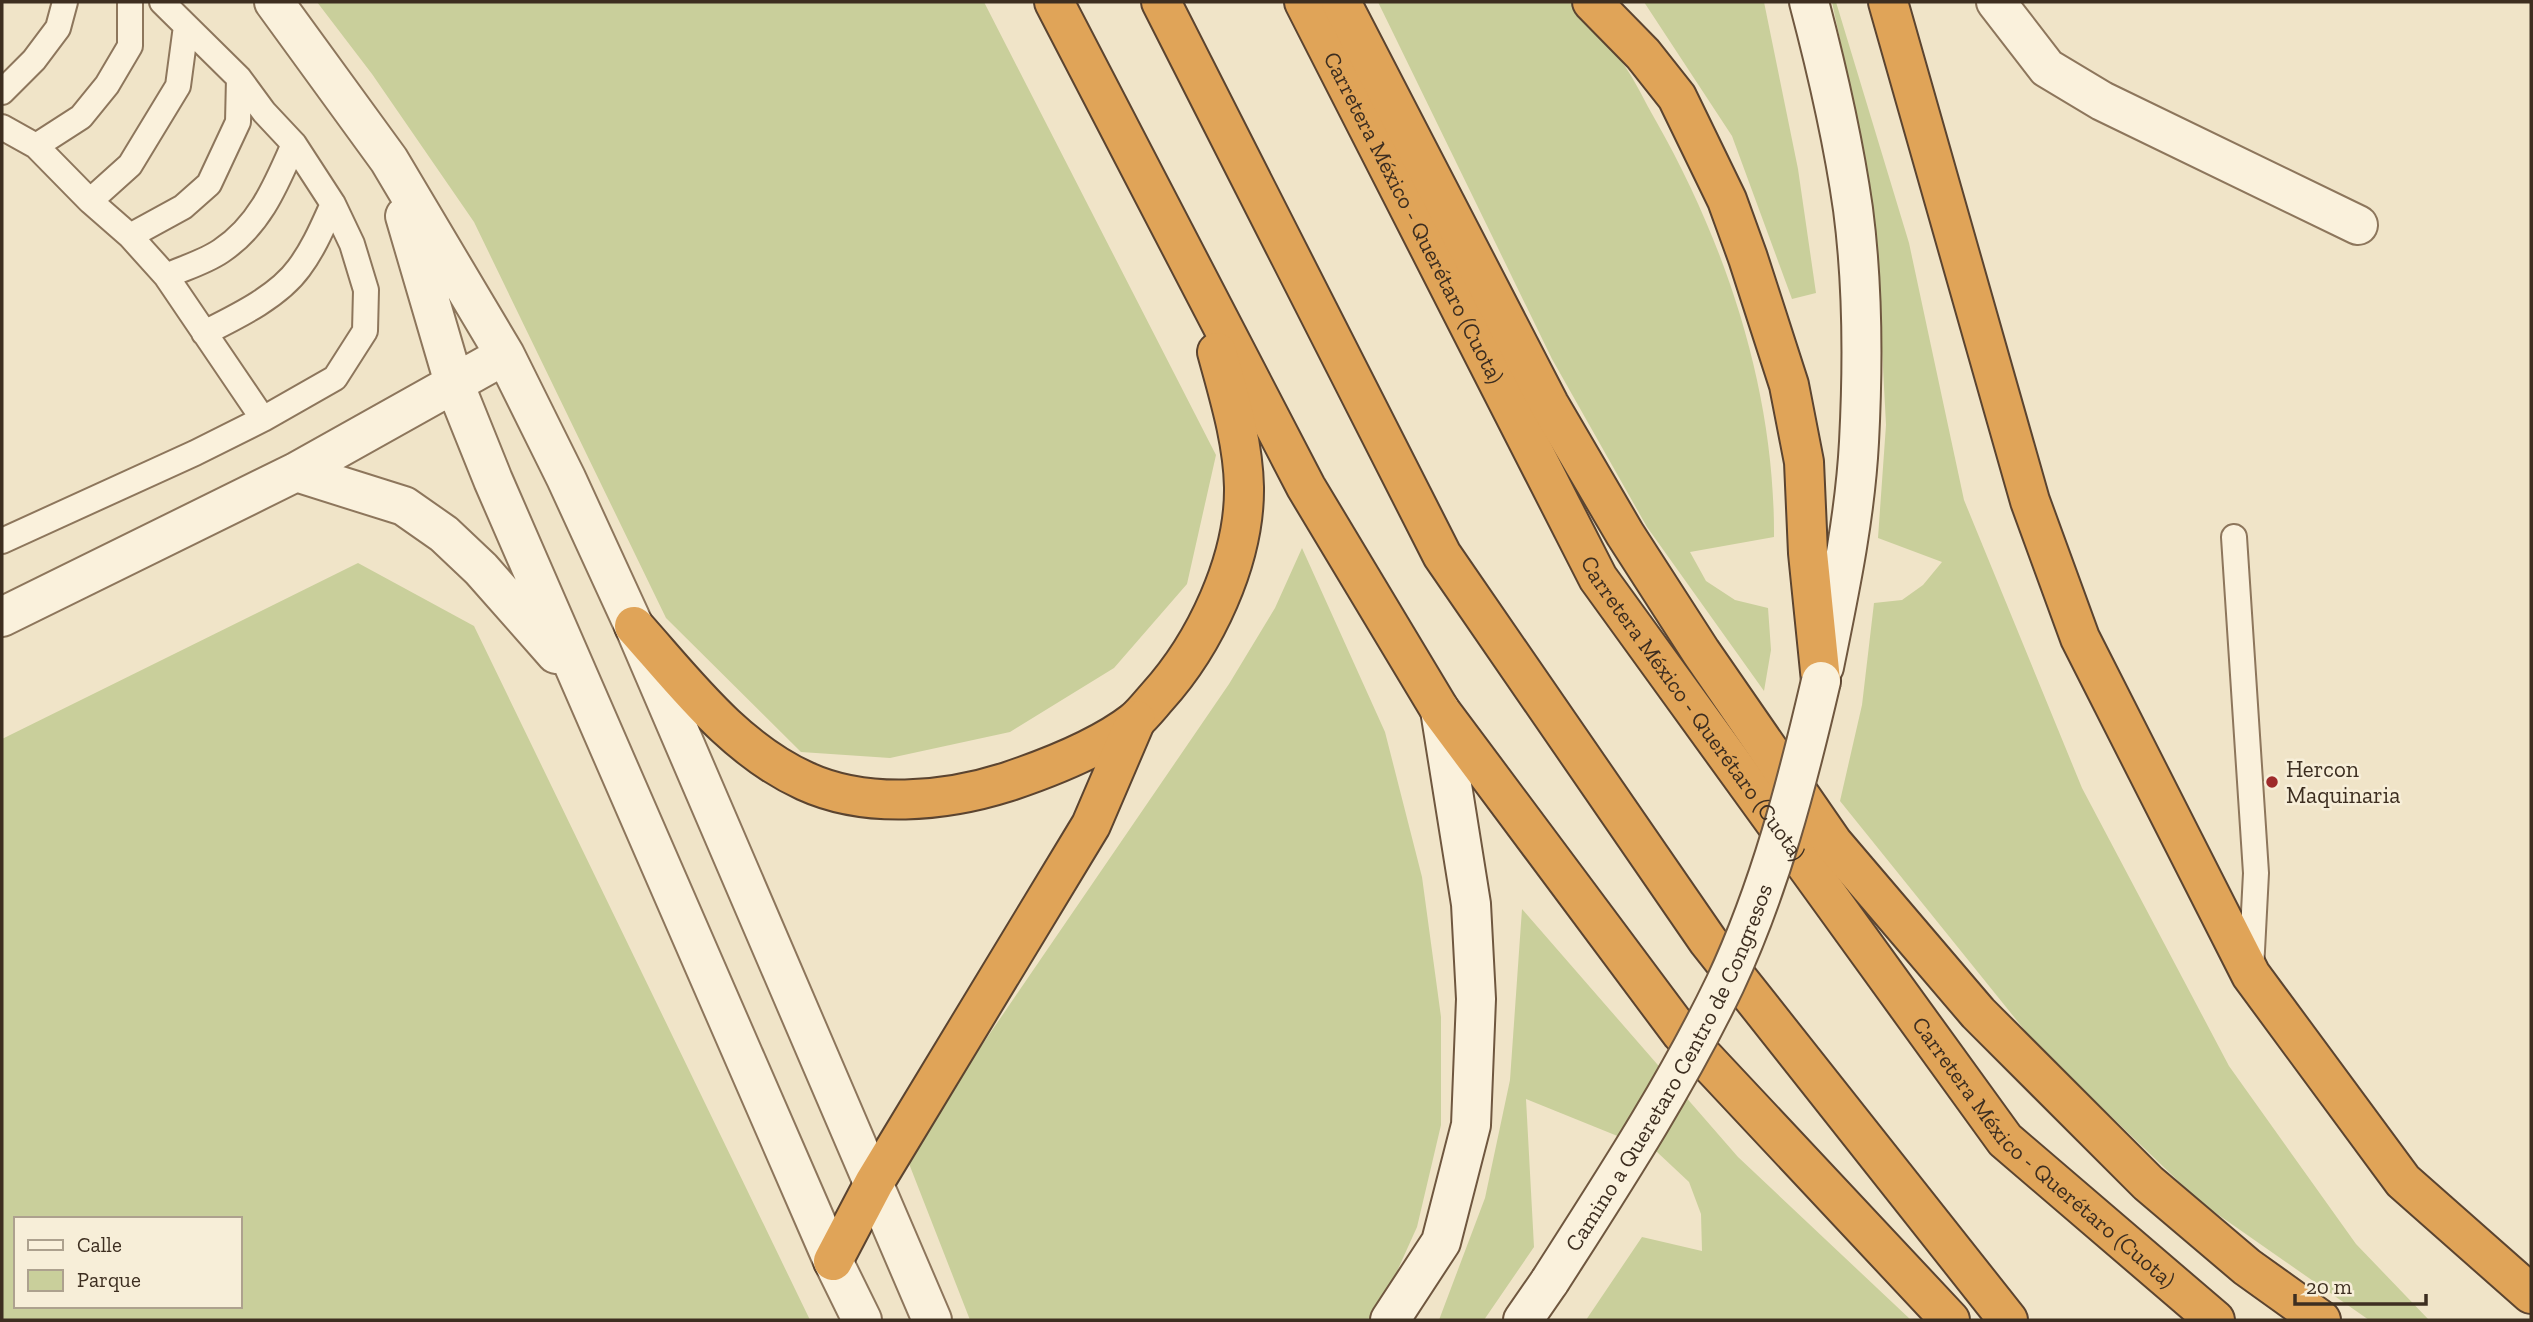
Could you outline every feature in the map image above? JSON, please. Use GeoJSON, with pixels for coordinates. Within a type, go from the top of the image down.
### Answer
{"type":"FeatureCollection","features":[{"type":"Feature","properties":{"kind":"highway"},"geometry":{"type":"LineString","coordinates":[[1054,2],[1306,487],[1440,710],[1681,1033],[1950,1320]]}},
{"type":"Feature","properties":{"kind":"highway"},"geometry":{"type":"LineString","coordinates":[[1161,2],[1442,555],[1708,941],[2008,1320]]}},
{"type":"Feature","properties":{"kind":"highway","name":"Carretera México - Querétaro (Cuota)"},"geometry":{"type":"LineString","coordinates":[[1304,2],[1598,578],[2005,1140],[2215,1320]]}},
{"type":"Feature","properties":{"kind":"highway"},"geometry":{"type":"LineString","coordinates":[[1341,2],[1563,428],[1625,534],[1701,652],[1833,843],[1978,1013],[2148,1183],[2247,1267],[2321,1320]]}},
{"type":"Feature","properties":{"kind":"highway"},"geometry":{"type":"LineString","coordinates":[[1592,2],[1643,54],[1677,97],[1727,200],[1788,385],[1804,462],[1808,553],[1821,681]]}},
{"type":"Feature","properties":{"kind":"highway"},"geometry":{"type":"LineString","coordinates":[[1888,2],[2030,501],[2080,638],[2251,975],[2403,1181],[2531,1294]]}},
{"type":"Feature","properties":{"kind":"highway"},"geometry":{"type":"LineString","coordinates":[[634,626],[695,695],[752,752],[806,782],[859,797],[926,800],[985,789],[1043,770],[1087,749],[1136,720],[1170,682],[1191,652],[1222,594],[1238,542],[1244,487],[1234,415],[1198,283]]}},
{"type":"Feature","properties":{"kind":"highway"},"geometry":{"type":"LineString","coordinates":[[833,1261],[874,1184],[1091,825],[1136,720]]}},
{"type":"Feature","properties":{"kind":"street"},"geometry":{"type":"LineString","coordinates":[[274,2],[389,160],[505,355],[566,478],[634,626],[932,1320]]}},
{"type":"Feature","properties":{"kind":"street","name":"Camino a Queretaro Centro de Congresos"},"geometry":{"type":"LineString","coordinates":[[1523,1320],[1636,1149],[1725,982],[1771,869],[1803,757],[1821,681],[1847,549],[1859,443],[1859,273],[1843,148],[1809,2]]}},
{"type":"Feature","properties":{"kind":"street"},"geometry":{"type":"LineString","coordinates":[[1996,2],[2048,68],[2102,100],[2358,225]]}},
{"type":"Feature","properties":{"kind":"street"},"geometry":{"type":"LineString","coordinates":[[389,160],[454,383],[492,480],[833,1261],[863,1320]]}},
{"type":"Feature","properties":{"kind":"street"},"geometry":{"type":"LineString","coordinates":[[2,617],[296,472],[505,355]]}},
{"type":"Feature","properties":{"kind":"street"},"geometry":{"type":"LineString","coordinates":[[296,472],[404,506],[444,534],[481,569],[580,681]]}},
{"type":"Feature","properties":{"kind":"street"},"geometry":{"type":"LineString","coordinates":[[1391,1320],[1441,1242],[1471,1125],[1476,999],[1471,904],[1440,710]]}},
{"type":"Feature","properties":{"kind":"lane"},"geometry":{"type":"LineString","coordinates":[[2,92],[34,60],[58,28],[65,2]]}},
{"type":"Feature","properties":{"kind":"lane"},"geometry":{"type":"LineString","coordinates":[[36,146],[81,117],[107,85],[130,46],[130,2]]}},
{"type":"Feature","properties":{"kind":"lane"},"geometry":{"type":"LineString","coordinates":[[2,541],[195,453],[263,419],[335,378],[365,331],[366,290],[352,244],[333,204],[294,144],[264,112],[239,78],[162,2]]}},
{"type":"Feature","properties":{"kind":"lane"},"geometry":{"type":"LineString","coordinates":[[90,201],[130,165],[178,86],[186,26]]}},
{"type":"Feature","properties":{"kind":"lane"},"geometry":{"type":"LineString","coordinates":[[130,236],[183,207],[209,184],[238,122],[239,78]]}},
{"type":"Feature","properties":{"kind":"lane"},"geometry":{"type":"LineString","coordinates":[[2,127],[36,146],[90,201],[130,236],[166,276],[263,419]]}},
{"type":"Feature","properties":{"kind":"lane"},"geometry":{"type":"LineString","coordinates":[[166,276],[220,251],[253,225],[274,190],[294,144]]}},
{"type":"Feature","properties":{"kind":"lane"},"geometry":{"type":"LineString","coordinates":[[204,333],[254,307],[298,270],[317,241],[333,204]]}},
{"type":"Feature","properties":{"kind":"lane"},"geometry":{"type":"LineString","coordinates":[[2234,537],[2256,873],[2251,975]]}},
{"type":"Feature","properties":{"kind":"green space"},"geometry":{"type":"Polygon","coordinates":[[[317,2],[984,2],[1216,455],[1187,584],[1114,668],[1010,732],[890,758],[801,752],[666,618],[474,222],[372,74],[317,2]]]}},
{"type":"Feature","properties":{"kind":"green space"},"geometry":{"type":"Polygon","coordinates":[[[1378,2],[1575,2],[1636,85],[1705,218],[1725,269],[1756,375],[1766,428],[1774,537],[1690,552],[1706,581],[1735,600],[1768,608],[1771,650],[1764,691],[1647,527],[1552,359],[1378,2]]]}},
{"type":"Feature","properties":{"kind":"green space"},"geometry":{"type":"Polygon","coordinates":[[[1644,2],[1764,2],[1798,169],[1816,293],[1792,299],[1732,136],[1644,2]]]}},
{"type":"Feature","properties":{"kind":"green space"},"geometry":{"type":"Polygon","coordinates":[[[1832,2],[1836,2],[1909,243],[1964,500],[2082,788],[2229,1066],[2356,1244],[2429,1320],[2369,1320],[2200,1202],[2035,1043],[1840,801],[1862,705],[1874,603],[1902,600],[1923,585],[1942,562],[1878,538],[1886,425],[1879,291],[1866,162],[1832,2]]]}},
{"type":"Feature","properties":{"kind":"green space"},"geometry":{"type":"Polygon","coordinates":[[[1302,548],[1385,732],[1422,877],[1441,1017],[1441,1125],[1417,1227],[1375,1320],[970,1320],[906,1156],[1229,684],[1275,608],[1302,548]]]}},
{"type":"Feature","properties":{"kind":"green space"},"geometry":{"type":"Polygon","coordinates":[[[358,563],[474,626],[810,1320],[2,1320],[2,739],[358,563]]]}},
{"type":"Feature","properties":{"kind":"green space"},"geometry":{"type":"Polygon","coordinates":[[[1522,909],[1738,1157],[1911,1320],[1586,1320],[1642,1237],[1702,1251],[1701,1214],[1689,1182],[1657,1152],[1526,1099],[1534,1247],[1484,1320],[1439,1320],[1485,1198],[1510,1080],[1522,909]]]}},
{"type":"Feature","properties":{"kind":"place","name":"Hercon Maquinaria"},"geometry":{"type":"Point","coordinates":[2272,782]}}]}
